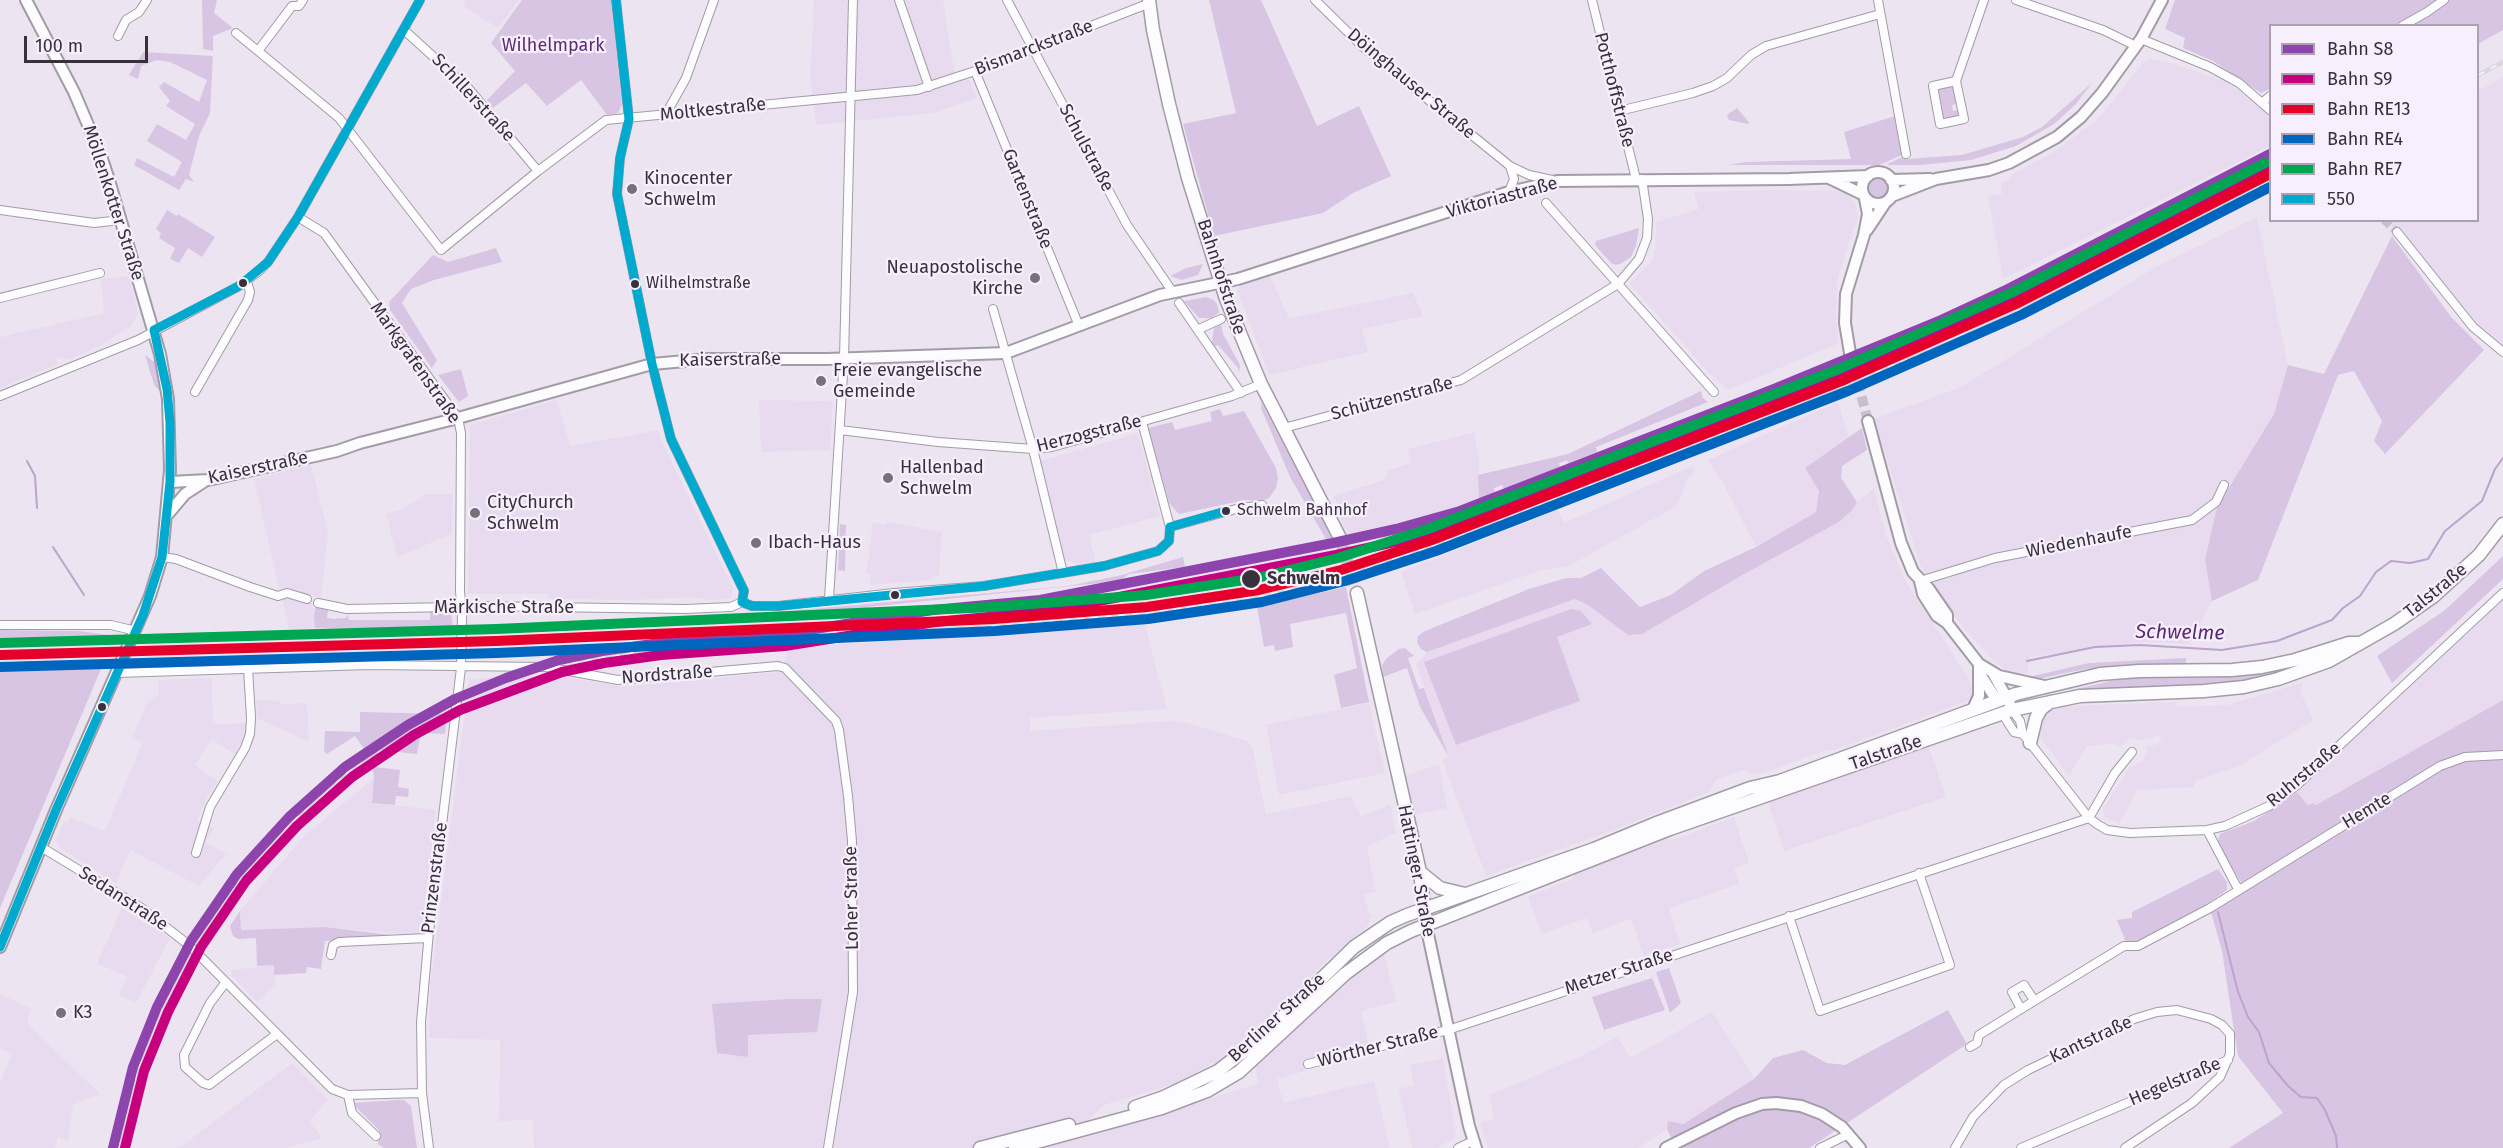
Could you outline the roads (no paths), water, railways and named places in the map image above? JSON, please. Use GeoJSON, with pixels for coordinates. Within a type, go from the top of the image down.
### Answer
{"type":"FeatureCollection","features":[{"type":"Feature","properties":{"kind":"main road","name":"Möllenkotter Straße"},"geometry":{"type":"LineString","coordinates":[[0,947],[3,933],[150,596],[162,557],[170,482],[170,416],[166,381],[154,330],[100,153],[84,114],[26,0]]}},
{"type":"Feature","properties":{"kind":"main road"},"geometry":{"type":"LineString","coordinates":[[1891,180],[1936,179],[1989,170],[2009,163],[2056,137],[2091,106],[2139,43],[2162,0]]}},
{"type":"Feature","properties":{"kind":"main road","name":"Bahnhofstraße"},"geometry":{"type":"LineString","coordinates":[[1149,2],[1152,30],[1168,104],[1188,178],[1232,315],[1262,384],[1340,538]]}},
{"type":"Feature","properties":{"kind":"main road"},"geometry":{"type":"LineString","coordinates":[[1850,353],[1845,323],[1846,294],[1868,214],[1862,184],[1868,176],[1880,172],[1891,180],[1894,188],[1864,235]]}},
{"type":"Feature","properties":{"kind":"main road","name":"Viktoriastraße"},"geometry":{"type":"LineString","coordinates":[[1221,282],[1509,192],[1557,181],[1868,176]]}},
{"type":"Feature","properties":{"kind":"main road","name":"Viktoriastraße"},"geometry":{"type":"LineString","coordinates":[[1829,178],[1864,196]]}},
{"type":"Feature","properties":{"kind":"main road"},"geometry":{"type":"LineString","coordinates":[[1864,196],[1874,204],[1936,179]]}},
{"type":"Feature","properties":{"kind":"main road","name":"Kaiserstraße"},"geometry":{"type":"LineString","coordinates":[[170,482],[208,480],[337,451],[652,364],[708,359],[1006,353],[1172,291],[1221,282]]}},
{"type":"Feature","properties":{"kind":"main road"},"geometry":{"type":"LineString","coordinates":[[1868,421],[1901,543],[1913,572],[1929,589],[1947,615],[1947,623],[2002,699]]}},
{"type":"Feature","properties":{"kind":"main road"},"geometry":{"type":"LineString","coordinates":[[167,515],[185,494],[208,480]]}},
{"type":"Feature","properties":{"kind":"main road","name":"Talstraße"},"geometry":{"type":"LineString","coordinates":[[1426,925],[1670,829],[2007,711],[2052,701],[2116,693],[2204,691],[2249,686],[2278,680],[2315,667],[2343,655],[2358,643],[2394,624],[2434,596],[2479,555],[2503,524]]}},
{"type":"Feature","properties":{"kind":"main road","name":"Hattinger Straße"},"geometry":{"type":"LineString","coordinates":[[1357,593],[1420,872],[1426,925],[1475,1145]]}},
{"type":"Feature","properties":{"kind":"main road","name":"Talstraße"},"geometry":{"type":"LineString","coordinates":[[1425,909],[1594,849],[1750,788],[1780,781],[2002,699],[2110,673],[2254,668],[2295,660],[2349,643],[2358,643]]}},
{"type":"Feature","properties":{"kind":"main road"},"geometry":{"type":"LineString","coordinates":[[1979,669],[1992,671],[1999,676],[2016,681],[2045,687]]}},
{"type":"Feature","properties":{"kind":"main road"},"geometry":{"type":"LineString","coordinates":[[1973,709],[1979,696],[1979,669]]}},
{"type":"Feature","properties":{"kind":"main road"},"geometry":{"type":"LineString","coordinates":[[1992,671],[2007,711]]}},
{"type":"Feature","properties":{"kind":"main road"},"geometry":{"type":"LineString","coordinates":[[2026,738],[2041,709],[2052,701]]}},
{"type":"Feature","properties":{"kind":"main road"},"geometry":{"type":"LineString","coordinates":[[1420,872],[1440,888],[1466,894]]}},
{"type":"Feature","properties":{"kind":"main road","name":"Berliner Straße"},"geometry":{"type":"LineString","coordinates":[[980,1148],[1143,1105],[1201,1080],[1224,1066],[1263,1036],[1354,947],[1391,922],[1425,909]]}},
{"type":"Feature","properties":{"kind":"main road","name":"Berliner Straße"},"geometry":{"type":"LineString","coordinates":[[1015,1148],[1188,1100],[1225,1082],[1253,1060],[1361,961],[1387,943],[1426,925]]}},
{"type":"Feature","properties":{"kind":"main road"},"geometry":{"type":"LineString","coordinates":[[1666,1148],[1736,1113],[1762,1104],[1789,1104],[1812,1109],[1845,1130],[1860,1148]]}},
{"type":"Feature","properties":{"kind":"street"},"geometry":{"type":"LineString","coordinates":[[118,36],[126,20],[139,12],[147,0]]}},
{"type":"Feature","properties":{"kind":"street"},"geometry":{"type":"LineString","coordinates":[[258,51],[290,3],[299,6],[303,0]]}},
{"type":"Feature","properties":{"kind":"street"},"geometry":{"type":"LineString","coordinates":[[0,396],[138,340],[247,282],[268,262],[298,217],[420,0]]}},
{"type":"Feature","properties":{"kind":"street"},"geometry":{"type":"LineString","coordinates":[[616,0],[629,119],[620,158],[617,194],[652,364],[671,438],[744,591],[742,602]]}},
{"type":"Feature","properties":{"kind":"street"},"geometry":{"type":"LineString","coordinates":[[666,114],[686,78],[714,0]]}},
{"type":"Feature","properties":{"kind":"street"},"geometry":{"type":"LineString","coordinates":[[829,599],[844,358],[853,0]]}},
{"type":"Feature","properties":{"kind":"street"},"geometry":{"type":"LineString","coordinates":[[899,0],[929,87]]}},
{"type":"Feature","properties":{"kind":"street","name":"Schulstraße"},"geometry":{"type":"LineString","coordinates":[[1007,0],[1127,225],[1172,291]]}},
{"type":"Feature","properties":{"kind":"street","name":"Döinghauser Straße"},"geometry":{"type":"LineString","coordinates":[[1315,0],[1362,46],[1510,166],[1529,176],[1557,181]]}},
{"type":"Feature","properties":{"kind":"street","name":"Potthoffstraße"},"geometry":{"type":"LineString","coordinates":[[1592,0],[1648,219],[1647,238],[1639,260],[1618,284]]}},
{"type":"Feature","properties":{"kind":"street"},"geometry":{"type":"LineString","coordinates":[[1878,0],[1906,154]]}},
{"type":"Feature","properties":{"kind":"street"},"geometry":{"type":"LineString","coordinates":[[1956,81],[1933,86],[1940,124],[1964,119],[1956,81],[1984,0]]}},
{"type":"Feature","properties":{"kind":"street"},"geometry":{"type":"LineString","coordinates":[[2016,0],[2210,67],[2239,84],[2269,108]]}},
{"type":"Feature","properties":{"kind":"street"},"geometry":{"type":"LineString","coordinates":[[2406,24],[2444,0]]}},
{"type":"Feature","properties":{"kind":"street","name":"Bismarckstraße"},"geometry":{"type":"LineString","coordinates":[[917,90],[975,71],[1149,2]]}},
{"type":"Feature","properties":{"kind":"street"},"geometry":{"type":"LineString","coordinates":[[1619,111],[1713,86],[1727,78],[1751,55],[1766,46],[1880,14]]}},
{"type":"Feature","properties":{"kind":"street","name":"Schillerstraße"},"geometry":{"type":"LineString","coordinates":[[404,30],[469,89],[538,171]]}},
{"type":"Feature","properties":{"kind":"street"},"geometry":{"type":"LineString","coordinates":[[236,33],[339,118],[348,128]]}},
{"type":"Feature","properties":{"kind":"street","name":"Gartenstraße"},"geometry":{"type":"LineString","coordinates":[[975,71],[1079,326]]}},
{"type":"Feature","properties":{"kind":"street","name":"Moltkestraße"},"geometry":{"type":"LineString","coordinates":[[348,128],[441,250],[538,171],[606,120],[917,90]]}},
{"type":"Feature","properties":{"kind":"street"},"geometry":{"type":"LineString","coordinates":[[2263,102],[2269,98]]}},
{"type":"Feature","properties":{"kind":"street"},"geometry":{"type":"LineString","coordinates":[[1509,192],[1514,180],[1510,166]]}},
{"type":"Feature","properties":{"kind":"street"},"geometry":{"type":"LineString","coordinates":[[1546,203],[1714,392]]}},
{"type":"Feature","properties":{"kind":"street"},"geometry":{"type":"LineString","coordinates":[[0,210],[94,223],[121,220]]}},
{"type":"Feature","properties":{"kind":"street","name":"Markgrafenstraße"},"geometry":{"type":"LineString","coordinates":[[298,217],[324,232],[458,418],[461,433],[460,591],[464,609]]}},
{"type":"Feature","properties":{"kind":"street"},"geometry":{"type":"LineString","coordinates":[[2397,232],[2473,327],[2503,352]]}},
{"type":"Feature","properties":{"kind":"street"},"geometry":{"type":"LineString","coordinates":[[0,298],[100,273]]}},
{"type":"Feature","properties":{"kind":"street"},"geometry":{"type":"LineString","coordinates":[[195,392],[248,300],[250,292],[247,282]]}},
{"type":"Feature","properties":{"kind":"street","name":"Schützenstraße"},"geometry":{"type":"LineString","coordinates":[[1284,428],[1461,380],[1618,284]]}},
{"type":"Feature","properties":{"kind":"street"},"geometry":{"type":"LineString","coordinates":[[1179,303],[1241,393]]}},
{"type":"Feature","properties":{"kind":"street"},"geometry":{"type":"LineString","coordinates":[[993,309],[1033,450],[1063,573]]}},
{"type":"Feature","properties":{"kind":"street"},"geometry":{"type":"LineString","coordinates":[[1199,329],[1221,319]]}},
{"type":"Feature","properties":{"kind":"street","name":"Herzogstraße"},"geometry":{"type":"LineString","coordinates":[[840,430],[938,442],[1033,450],[1052,447],[1142,422],[1241,393],[1262,384]]}},
{"type":"Feature","properties":{"kind":"street"},"geometry":{"type":"LineString","coordinates":[[1142,422],[1170,527],[1236,509],[1262,505]]}},
{"type":"Feature","properties":{"kind":"street","name":"Wiedenhaufe"},"geometry":{"type":"LineString","coordinates":[[1920,581],[1995,558],[2192,520],[2216,502],[2224,485]]}},
{"type":"Feature","properties":{"kind":"street","name":"Märkische Straße"},"geometry":{"type":"LineString","coordinates":[[318,603],[347,609],[452,607],[464,609],[470,606],[685,609],[731,607],[742,602],[765,607],[829,599],[984,586],[1104,566],[1158,551],[1169,541],[1170,527]]}},
{"type":"Feature","properties":{"kind":"street"},"geometry":{"type":"LineString","coordinates":[[162,557],[176,560],[250,588],[278,596],[287,593],[307,599]]}},
{"type":"Feature","properties":{"kind":"street","name":"Ruhrstraße"},"geometry":{"type":"LineString","coordinates":[[2007,711],[2014,732],[2026,738],[2089,818],[2108,830],[2119,833],[2207,830],[2244,819],[2269,806],[2297,785],[2503,593]]}},
{"type":"Feature","properties":{"kind":"street","name":"Prinzenstraße"},"geometry":{"type":"LineString","coordinates":[[429,1148],[422,1093],[420,1033],[428,938],[461,668],[461,625],[464,609]]}},
{"type":"Feature","properties":{"kind":"street"},"geometry":{"type":"LineString","coordinates":[[0,625],[111,625],[133,636]]}},
{"type":"Feature","properties":{"kind":"street","name":"Nordstraße"},"geometry":{"type":"LineString","coordinates":[[118,670],[369,666],[546,667],[618,680],[778,666],[785,668]]}},
{"type":"Feature","properties":{"kind":"street"},"geometry":{"type":"LineString","coordinates":[[196,853],[210,807],[245,748],[250,734],[248,668]]}},
{"type":"Feature","properties":{"kind":"street","name":"Loher Straße"},"geometry":{"type":"LineString","coordinates":[[785,668],[836,721],[840,730],[848,796],[852,841],[853,992],[828,1148]]}},
{"type":"Feature","properties":{"kind":"street"},"geometry":{"type":"LineString","coordinates":[[2089,818],[2115,773],[2132,752]]}},
{"type":"Feature","properties":{"kind":"street","name":"Hemte"},"geometry":{"type":"LineString","coordinates":[[1970,1047],[1977,1043],[1979,1035],[2124,946],[2138,946],[2210,908],[2440,766],[2465,758],[2503,755]]}},
{"type":"Feature","properties":{"kind":"street","name":"Metzer Straße"},"geometry":{"type":"LineString","coordinates":[[1448,1030],[2089,818]]}},
{"type":"Feature","properties":{"kind":"street"},"geometry":{"type":"LineString","coordinates":[[2207,830],[2238,889]]}},
{"type":"Feature","properties":{"kind":"street","name":"Sedanstraße"},"geometry":{"type":"LineString","coordinates":[[41,847],[159,920],[196,952],[332,1089],[348,1095]]}},
{"type":"Feature","properties":{"kind":"street"},"geometry":{"type":"LineString","coordinates":[[1789,916],[1821,1011],[1950,965],[1919,873]]}},
{"type":"Feature","properties":{"kind":"street"},"geometry":{"type":"LineString","coordinates":[[331,955],[333,945],[339,942],[428,938]]}},
{"type":"Feature","properties":{"kind":"street"},"geometry":{"type":"LineString","coordinates":[[226,982],[210,1003],[184,1055],[185,1067],[203,1083],[209,1084],[277,1034]]}},
{"type":"Feature","properties":{"kind":"street"},"geometry":{"type":"LineString","coordinates":[[2021,1009],[2012,992],[2024,985],[2034,1000]]}},
{"type":"Feature","properties":{"kind":"street","name":"Kantstraße"},"geometry":{"type":"LineString","coordinates":[[1955,1148],[1973,1117],[2004,1085],[2028,1070],[2134,1019],[2157,1012],[2177,1010],[2211,1019],[2222,1025],[2230,1034],[2228,1060]]}},
{"type":"Feature","properties":{"kind":"street","name":"Wörther Straße"},"geometry":{"type":"LineString","coordinates":[[1308,1064],[1448,1030]]}},
{"type":"Feature","properties":{"kind":"street","name":"Hegelstraße"},"geometry":{"type":"LineString","coordinates":[[2026,1147],[2228,1060]]}},
{"type":"Feature","properties":{"kind":"street","name":"Hegelstraße"},"geometry":{"type":"LineString","coordinates":[[2125,1148],[2202,1095],[2220,1077],[2228,1060]]}},
{"type":"Feature","properties":{"kind":"street"},"geometry":{"type":"LineString","coordinates":[[376,1136],[352,1113],[348,1095],[422,1093]]}},
{"type":"Feature","properties":{"kind":"street"},"geometry":{"type":"LineString","coordinates":[[1820,1148],[1845,1130]]}},
{"type":"Feature","properties":{"kind":"street"},"geometry":{"type":"LineString","coordinates":[[1458,1148],[1475,1145]]}},
{"type":"Feature","properties":{"kind":"waterway","name":"Schwelme"},"geometry":{"type":"LineString","coordinates":[[2027,661],[2095,647],[2140,645],[2222,650],[2277,641],[2332,620],[2343,608],[2360,596],[2376,572],[2391,561],[2410,563],[2428,559],[2445,531],[2482,501],[2495,469],[2503,458]]}},
{"type":"Feature","properties":{"kind":"waterway","name":"Schwelme"},"geometry":{"type":"LineString","coordinates":[[27,461],[35,476],[37,508]]}},
{"type":"Feature","properties":{"kind":"waterway","name":"Schwelme"},"geometry":{"type":"LineString","coordinates":[[53,547],[84,595]]}},
{"type":"Feature","properties":{"kind":"waterway"},"geometry":{"type":"LineString","coordinates":[[2218,912],[2238,992],[2248,1017],[2259,1032],[2269,1063],[2288,1086],[2301,1097],[2317,1098],[2336,1136],[2337,1148]]}},
{"type":"Feature","properties":{"kind":"tunnel"},"geometry":{"type":"LineString","coordinates":[[2386,222],[2397,232]]}},
{"type":"Feature","properties":{"kind":"tunnel"},"geometry":{"type":"LineString","coordinates":[[1850,353],[1868,421]]}},
{"type":"Feature","properties":{"kind":"tunnel"},"geometry":{"type":"LineString","coordinates":[[1340,538],[1357,593]]}},
{"type":"Feature","properties":{"kind":"railway"},"geometry":{"type":"LineString","coordinates":[[2479,74],[2503,62]]}},
{"type":"Feature","properties":{"kind":"railway"},"geometry":{"type":"LineString","coordinates":[[797,628],[920,630],[983,627],[1154,612],[1267,595],[1360,571],[1477,530],[1954,341],[2040,301],[2269,183]]}},
{"type":"Feature","properties":{"kind":"railway"},"geometry":{"type":"LineString","coordinates":[[571,663],[638,652],[866,636]]}},
{"type":"Feature","properties":{"kind":"railway"},"geometry":{"type":"LineString","coordinates":[[118,1148],[131,1091],[145,1047],[161,1009],[194,944],[240,878],[274,839],[326,789],[369,756]]}},
{"type":"Feature","properties":{"kind":"rail line","name":"S8"},"geometry":{"type":"LineString","coordinates":[[113,1148],[133,1067],[157,1007],[191,941],[237,874],[289,817],[345,767],[408,725],[455,699],[559,660],[602,651],[660,643],[784,634],[933,610],[1040,600],[1333,543],[1396,529],[1460,511],[1774,389],[1941,320],[2008,289],[2269,155]]}},
{"type":"Feature","properties":{"kind":"rail line","name":"RE7"},"geometry":{"type":"LineString","coordinates":[[0,643],[496,629],[993,607],[1146,595],[1257,578],[1338,558],[1428,529],[1839,369],[2011,293],[2265,163]]}},
{"type":"Feature","properties":{"kind":"rail line","name":"S9"},"geometry":{"type":"LineString","coordinates":[[125,1148],[144,1071],[168,1012],[201,947],[246,881],[297,826],[352,777],[414,735],[460,710],[562,672],[604,663],[661,655],[785,646],[935,622],[1042,612],[1336,555],[1399,541],[1463,523],[1778,400],[1946,331],[2013,300],[2269,168]]}},
{"type":"Feature","properties":{"kind":"rail line","name":"RE13"},"geometry":{"type":"LineString","coordinates":[[0,655],[496,641],[994,619],[1147,607],[1259,590],[1341,570],[1432,540],[1844,380],[2016,304],[2269,175]]}},
{"type":"Feature","properties":{"kind":"rail line","name":"RE4"},"geometry":{"type":"LineString","coordinates":[[0,667],[497,653],[995,631],[1148,619],[1262,602],[1345,581],[1436,551],[1848,391],[2021,315],[2269,188]]}},
{"type":"Feature","properties":{"kind":"place","name":"Kinocenter Schwelm"},"geometry":{"type":"Point","coordinates":[632,189]}},
{"type":"Feature","properties":{"kind":"place","name":"Neuapostolische Kirche"},"geometry":{"type":"Point","coordinates":[1035,278]}},
{"type":"Feature","properties":{"kind":"place","name":"Wilhelmstraße"},"geometry":{"type":"Point","coordinates":[635,284]}},
{"type":"Feature","properties":{"kind":"place","name":"Freie evangelische Gemeinde"},"geometry":{"type":"Point","coordinates":[821,381]}},
{"type":"Feature","properties":{"kind":"place","name":"Hallenbad Schwelm"},"geometry":{"type":"Point","coordinates":[888,478]}},
{"type":"Feature","properties":{"kind":"place","name":"Schwelm Bahnhof"},"geometry":{"type":"Point","coordinates":[1226,511]}},
{"type":"Feature","properties":{"kind":"place","name":"CityChurch Schwelm"},"geometry":{"type":"Point","coordinates":[475,513]}},
{"type":"Feature","properties":{"kind":"place","name":"Ibach-Haus"},"geometry":{"type":"Point","coordinates":[756,543]}},
{"type":"Feature","properties":{"kind":"place","name":"Schwelm"},"geometry":{"type":"Point","coordinates":[1251,579]}},
{"type":"Feature","properties":{"kind":"place","name":"K3"},"geometry":{"type":"Point","coordinates":[61,1013]}},
{"type":"Feature","properties":{"kind":"park label","name":"Wilhelmpark"},"geometry":{"type":"Point","coordinates":[553,46]}}]}
